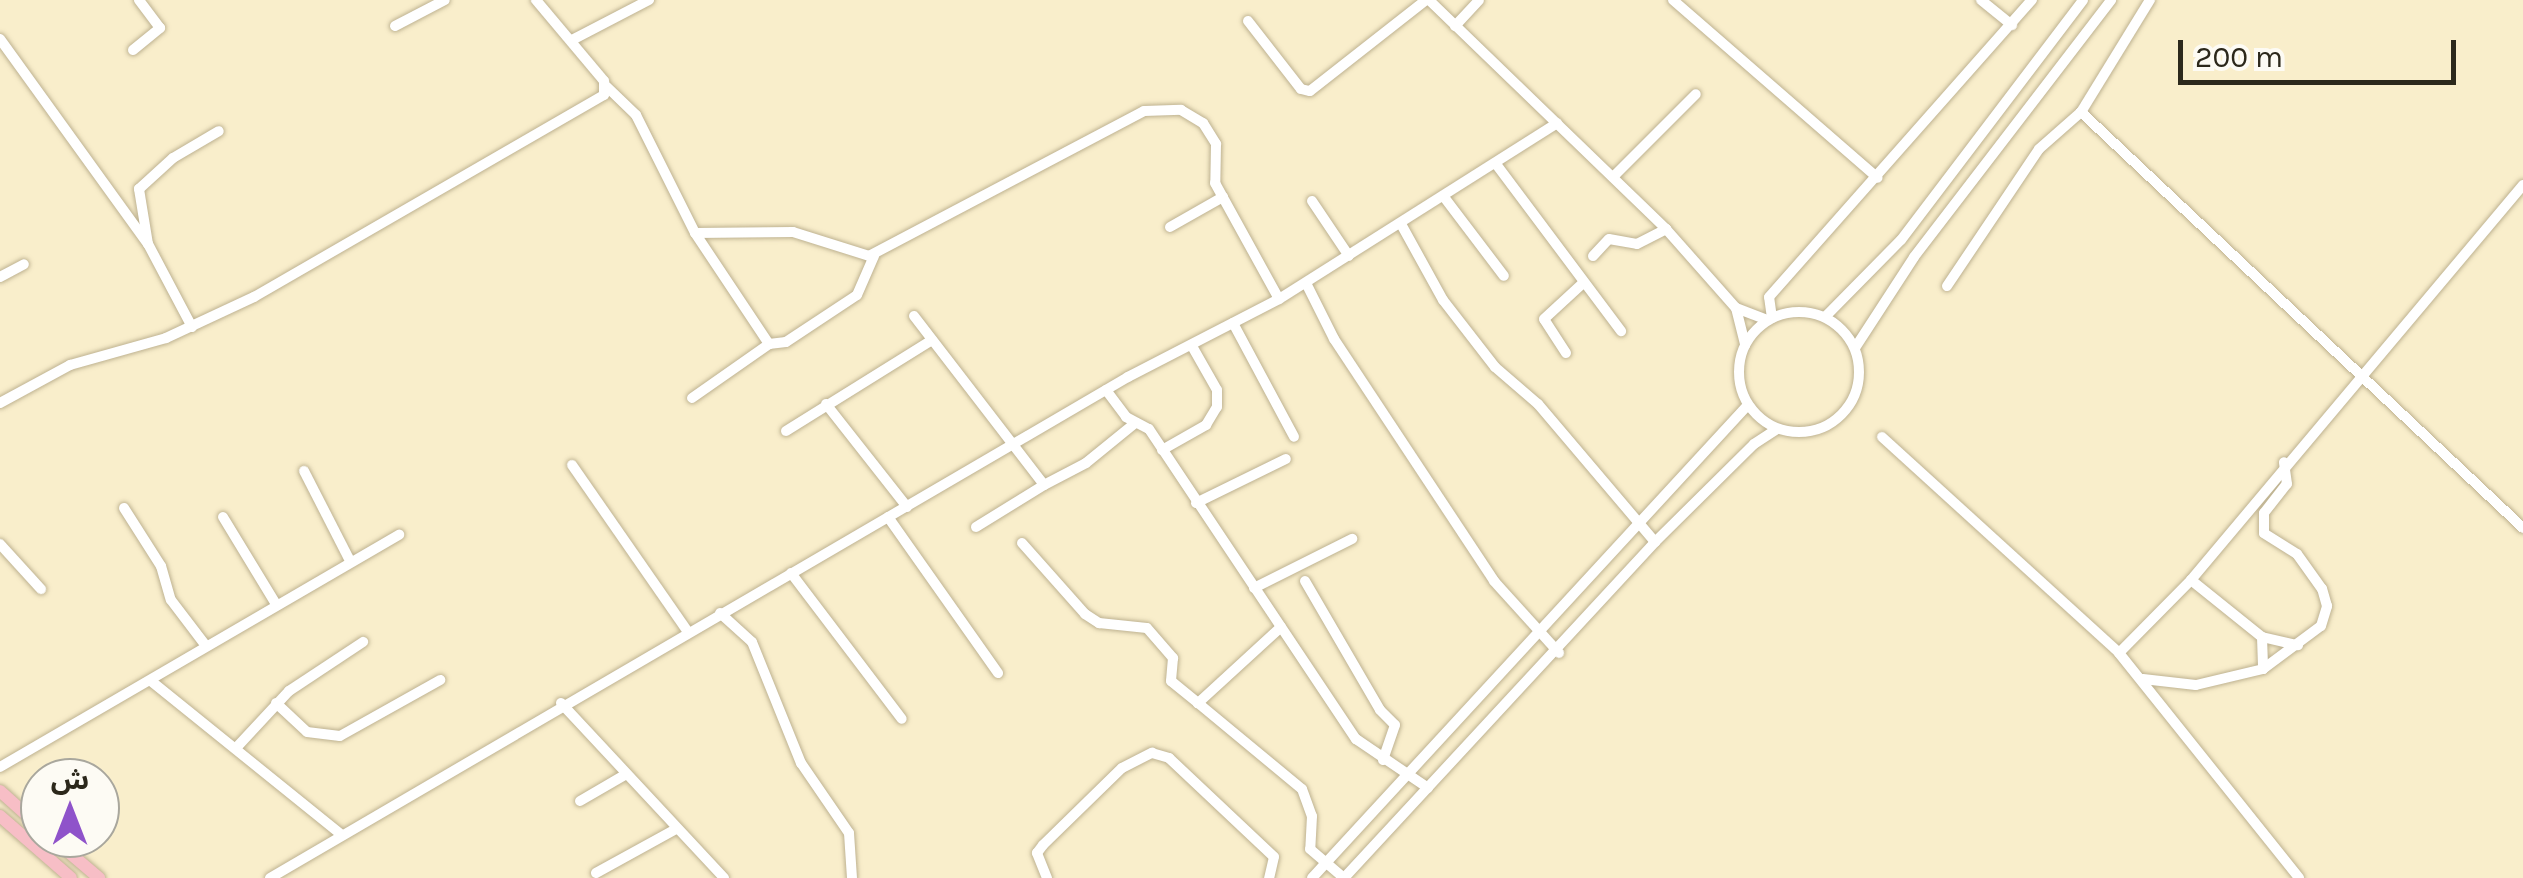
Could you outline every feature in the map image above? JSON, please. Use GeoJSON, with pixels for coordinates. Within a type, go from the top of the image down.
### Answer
{"type":"FeatureCollection","features":[{"type":"Feature","properties":{"kind":"main road"},"geometry":{"type":"LineString","coordinates":[[0,791],[20,809]]}},
{"type":"Feature","properties":{"kind":"main road"},"geometry":{"type":"LineString","coordinates":[[0,816],[71,878]]}},
{"type":"Feature","properties":{"kind":"main road"},"geometry":{"type":"LineString","coordinates":[[76,858],[99,878]]}},
{"type":"Feature","properties":{"kind":"street"},"geometry":{"type":"LineString","coordinates":[[133,50],[160,28],[139,0]]}},
{"type":"Feature","properties":{"kind":"street"},"geometry":{"type":"LineString","coordinates":[[396,26],[445,0]]}},
{"type":"Feature","properties":{"kind":"street"},"geometry":{"type":"LineString","coordinates":[[536,0],[606,86],[636,115],[695,232],[769,344]]}},
{"type":"Feature","properties":{"kind":"street"},"geometry":{"type":"LineString","coordinates":[[572,40],[650,0]]}},
{"type":"Feature","properties":{"kind":"street"},"geometry":{"type":"LineString","coordinates":[[1248,21],[1301,90],[1310,90],[1427,0],[1614,177],[1736,308],[1745,345],[1738,374],[1747,406],[1778,429]]}},
{"type":"Feature","properties":{"kind":"street"},"geometry":{"type":"LineString","coordinates":[[1455,26],[1479,0]]}},
{"type":"Feature","properties":{"kind":"street"},"geometry":{"type":"LineString","coordinates":[[1673,0],[1878,178]]}},
{"type":"Feature","properties":{"kind":"street"},"geometry":{"type":"LineString","coordinates":[[1981,0],[2012,24]]}},
{"type":"Feature","properties":{"kind":"street"},"geometry":{"type":"LineString","coordinates":[[1745,345],[1770,319],[1768,297],[1878,178],[2032,0]]}},
{"type":"Feature","properties":{"kind":"street"},"geometry":{"type":"LineString","coordinates":[[1825,318],[1900,240],[2082,0]]}},
{"type":"Feature","properties":{"kind":"street"},"geometry":{"type":"LineString","coordinates":[[1022,543],[1085,614],[1099,623],[1147,628],[1173,658],[1171,681],[1302,789],[1312,816],[1308,842],[1344,878],[1559,652],[1656,542],[1754,444],[1778,429],[1816,430],[1847,409],[1858,386],[1855,348],[1914,257],[2111,0]]}},
{"type":"Feature","properties":{"kind":"street"},"geometry":{"type":"LineString","coordinates":[[1947,286],[2039,148],[2081,112],[2150,0]]}},
{"type":"Feature","properties":{"kind":"street"},"geometry":{"type":"LineString","coordinates":[[0,39],[148,244],[192,327]]}},
{"type":"Feature","properties":{"kind":"street"},"geometry":{"type":"LineString","coordinates":[[0,403],[70,365],[192,327],[390,221],[600,98],[606,86]]}},
{"type":"Feature","properties":{"kind":"street"},"geometry":{"type":"LineString","coordinates":[[1614,177],[1696,94]]}},
{"type":"Feature","properties":{"kind":"street"},"geometry":{"type":"LineString","coordinates":[[692,398],[769,344],[786,342],[857,295],[874,256],[1151,108],[1182,110],[1203,123],[1216,144],[1215,183],[1279,300]]}},
{"type":"Feature","properties":{"kind":"street"},"geometry":{"type":"LineString","coordinates":[[2081,112],[2362,371],[2523,528]]}},
{"type":"Feature","properties":{"kind":"street"},"geometry":{"type":"LineString","coordinates":[[270,878],[560,703],[1106,390],[1279,300],[1558,123]]}},
{"type":"Feature","properties":{"kind":"street"},"geometry":{"type":"LineString","coordinates":[[148,244],[139,190],[173,158],[219,131]]}},
{"type":"Feature","properties":{"kind":"street"},"geometry":{"type":"LineString","coordinates":[[1496,164],[1582,284],[1621,330]]}},
{"type":"Feature","properties":{"kind":"street"},"geometry":{"type":"LineString","coordinates":[[2119,653],[2192,580],[2284,462],[2523,185]]}},
{"type":"Feature","properties":{"kind":"street"},"geometry":{"type":"LineString","coordinates":[[1170,227],[1223,197]]}},
{"type":"Feature","properties":{"kind":"street"},"geometry":{"type":"LineString","coordinates":[[1444,197],[1504,276]]}},
{"type":"Feature","properties":{"kind":"street"},"geometry":{"type":"LineString","coordinates":[[1312,202],[1349,256]]}},
{"type":"Feature","properties":{"kind":"street"},"geometry":{"type":"LineString","coordinates":[[1401,224],[1462,326],[1656,542]]}},
{"type":"Feature","properties":{"kind":"street"},"geometry":{"type":"LineString","coordinates":[[1593,256],[1609,239],[1637,244],[1666,229]]}},
{"type":"Feature","properties":{"kind":"street"},"geometry":{"type":"LineString","coordinates":[[695,232],[793,232],[874,256]]}},
{"type":"Feature","properties":{"kind":"street"},"geometry":{"type":"LineString","coordinates":[[0,278],[24,264]]}},
{"type":"Feature","properties":{"kind":"street"},"geometry":{"type":"LineString","coordinates":[[1306,283],[1334,339],[1494,581],[1559,652]]}},
{"type":"Feature","properties":{"kind":"street"},"geometry":{"type":"LineString","coordinates":[[1566,353],[1544,319],[1582,284]]}},
{"type":"Feature","properties":{"kind":"street"},"geometry":{"type":"LineString","coordinates":[[1736,308],[1770,319],[1798,312],[1825,318],[1855,348]]}},
{"type":"Feature","properties":{"kind":"street"},"geometry":{"type":"LineString","coordinates":[[914,316],[1017,444],[1044,485]]}},
{"type":"Feature","properties":{"kind":"street"},"geometry":{"type":"LineString","coordinates":[[1233,323],[1294,437]]}},
{"type":"Feature","properties":{"kind":"street"},"geometry":{"type":"LineString","coordinates":[[786,432],[932,340]]}},
{"type":"Feature","properties":{"kind":"street"},"geometry":{"type":"LineString","coordinates":[[1162,450],[1206,425],[1218,407],[1217,390],[1192,346]]}},
{"type":"Feature","properties":{"kind":"street"},"geometry":{"type":"LineString","coordinates":[[1106,390],[1134,424],[1149,430],[1356,738],[1428,788]]}},
{"type":"Feature","properties":{"kind":"street"},"geometry":{"type":"LineString","coordinates":[[826,404],[907,507]]}},
{"type":"Feature","properties":{"kind":"street"},"geometry":{"type":"LineString","coordinates":[[1312,878],[1410,775],[1536,630],[1747,406]]}},
{"type":"Feature","properties":{"kind":"street"},"geometry":{"type":"LineString","coordinates":[[976,527],[1086,463],[1134,424]]}},
{"type":"Feature","properties":{"kind":"street"},"geometry":{"type":"LineString","coordinates":[[1882,437],[2119,653],[2299,878]]}},
{"type":"Feature","properties":{"kind":"street"},"geometry":{"type":"LineString","coordinates":[[1196,504],[1286,459]]}},
{"type":"Feature","properties":{"kind":"street"},"geometry":{"type":"LineString","coordinates":[[2142,678],[2196,685],[2263,669],[2321,626],[2327,606],[2297,554],[2264,533],[2264,514],[2286,484],[2284,462]]}},
{"type":"Feature","properties":{"kind":"street"},"geometry":{"type":"LineString","coordinates":[[572,465],[688,632]]}},
{"type":"Feature","properties":{"kind":"street"},"geometry":{"type":"LineString","coordinates":[[304,471],[349,559]]}},
{"type":"Feature","properties":{"kind":"street"},"geometry":{"type":"LineString","coordinates":[[124,508],[160,566],[171,600],[206,646]]}},
{"type":"Feature","properties":{"kind":"street"},"geometry":{"type":"LineString","coordinates":[[888,517],[998,673]]}},
{"type":"Feature","properties":{"kind":"street"},"geometry":{"type":"LineString","coordinates":[[223,518],[276,604]]}},
{"type":"Feature","properties":{"kind":"street"},"geometry":{"type":"LineString","coordinates":[[0,767],[151,681],[349,559],[398,535]]}},
{"type":"Feature","properties":{"kind":"street"},"geometry":{"type":"LineString","coordinates":[[1254,588],[1352,539]]}},
{"type":"Feature","properties":{"kind":"street"},"geometry":{"type":"LineString","coordinates":[[0,544],[41,589]]}},
{"type":"Feature","properties":{"kind":"street"},"geometry":{"type":"LineString","coordinates":[[791,573],[902,719]]}},
{"type":"Feature","properties":{"kind":"street"},"geometry":{"type":"LineString","coordinates":[[2192,580],[2262,637],[2298,645]]}},
{"type":"Feature","properties":{"kind":"street"},"geometry":{"type":"LineString","coordinates":[[1305,581],[1380,710],[1395,725],[1383,760]]}},
{"type":"Feature","properties":{"kind":"street"},"geometry":{"type":"LineString","coordinates":[[720,613],[755,646],[802,763],[849,832],[852,878]]}},
{"type":"Feature","properties":{"kind":"street"},"geometry":{"type":"LineString","coordinates":[[1198,703],[1281,628]]}},
{"type":"Feature","properties":{"kind":"street"},"geometry":{"type":"LineString","coordinates":[[2262,637],[2263,669]]}},
{"type":"Feature","properties":{"kind":"street"},"geometry":{"type":"LineString","coordinates":[[236,748],[276,704],[363,642]]}},
{"type":"Feature","properties":{"kind":"street"},"geometry":{"type":"LineString","coordinates":[[276,704],[307,732],[340,736],[440,680]]}},
{"type":"Feature","properties":{"kind":"street"},"geometry":{"type":"LineString","coordinates":[[151,681],[342,835]]}},
{"type":"Feature","properties":{"kind":"street"},"geometry":{"type":"LineString","coordinates":[[560,703],[623,776],[724,878]]}},
{"type":"Feature","properties":{"kind":"street"},"geometry":{"type":"LineString","coordinates":[[1047,878],[1037,854],[1043,845],[1122,768],[1152,753],[1169,758],[1274,858],[1269,878]]}},
{"type":"Feature","properties":{"kind":"street"},"geometry":{"type":"LineString","coordinates":[[580,801],[623,776]]}},
{"type":"Feature","properties":{"kind":"street"},"geometry":{"type":"LineString","coordinates":[[596,873],[676,829]]}}]}
